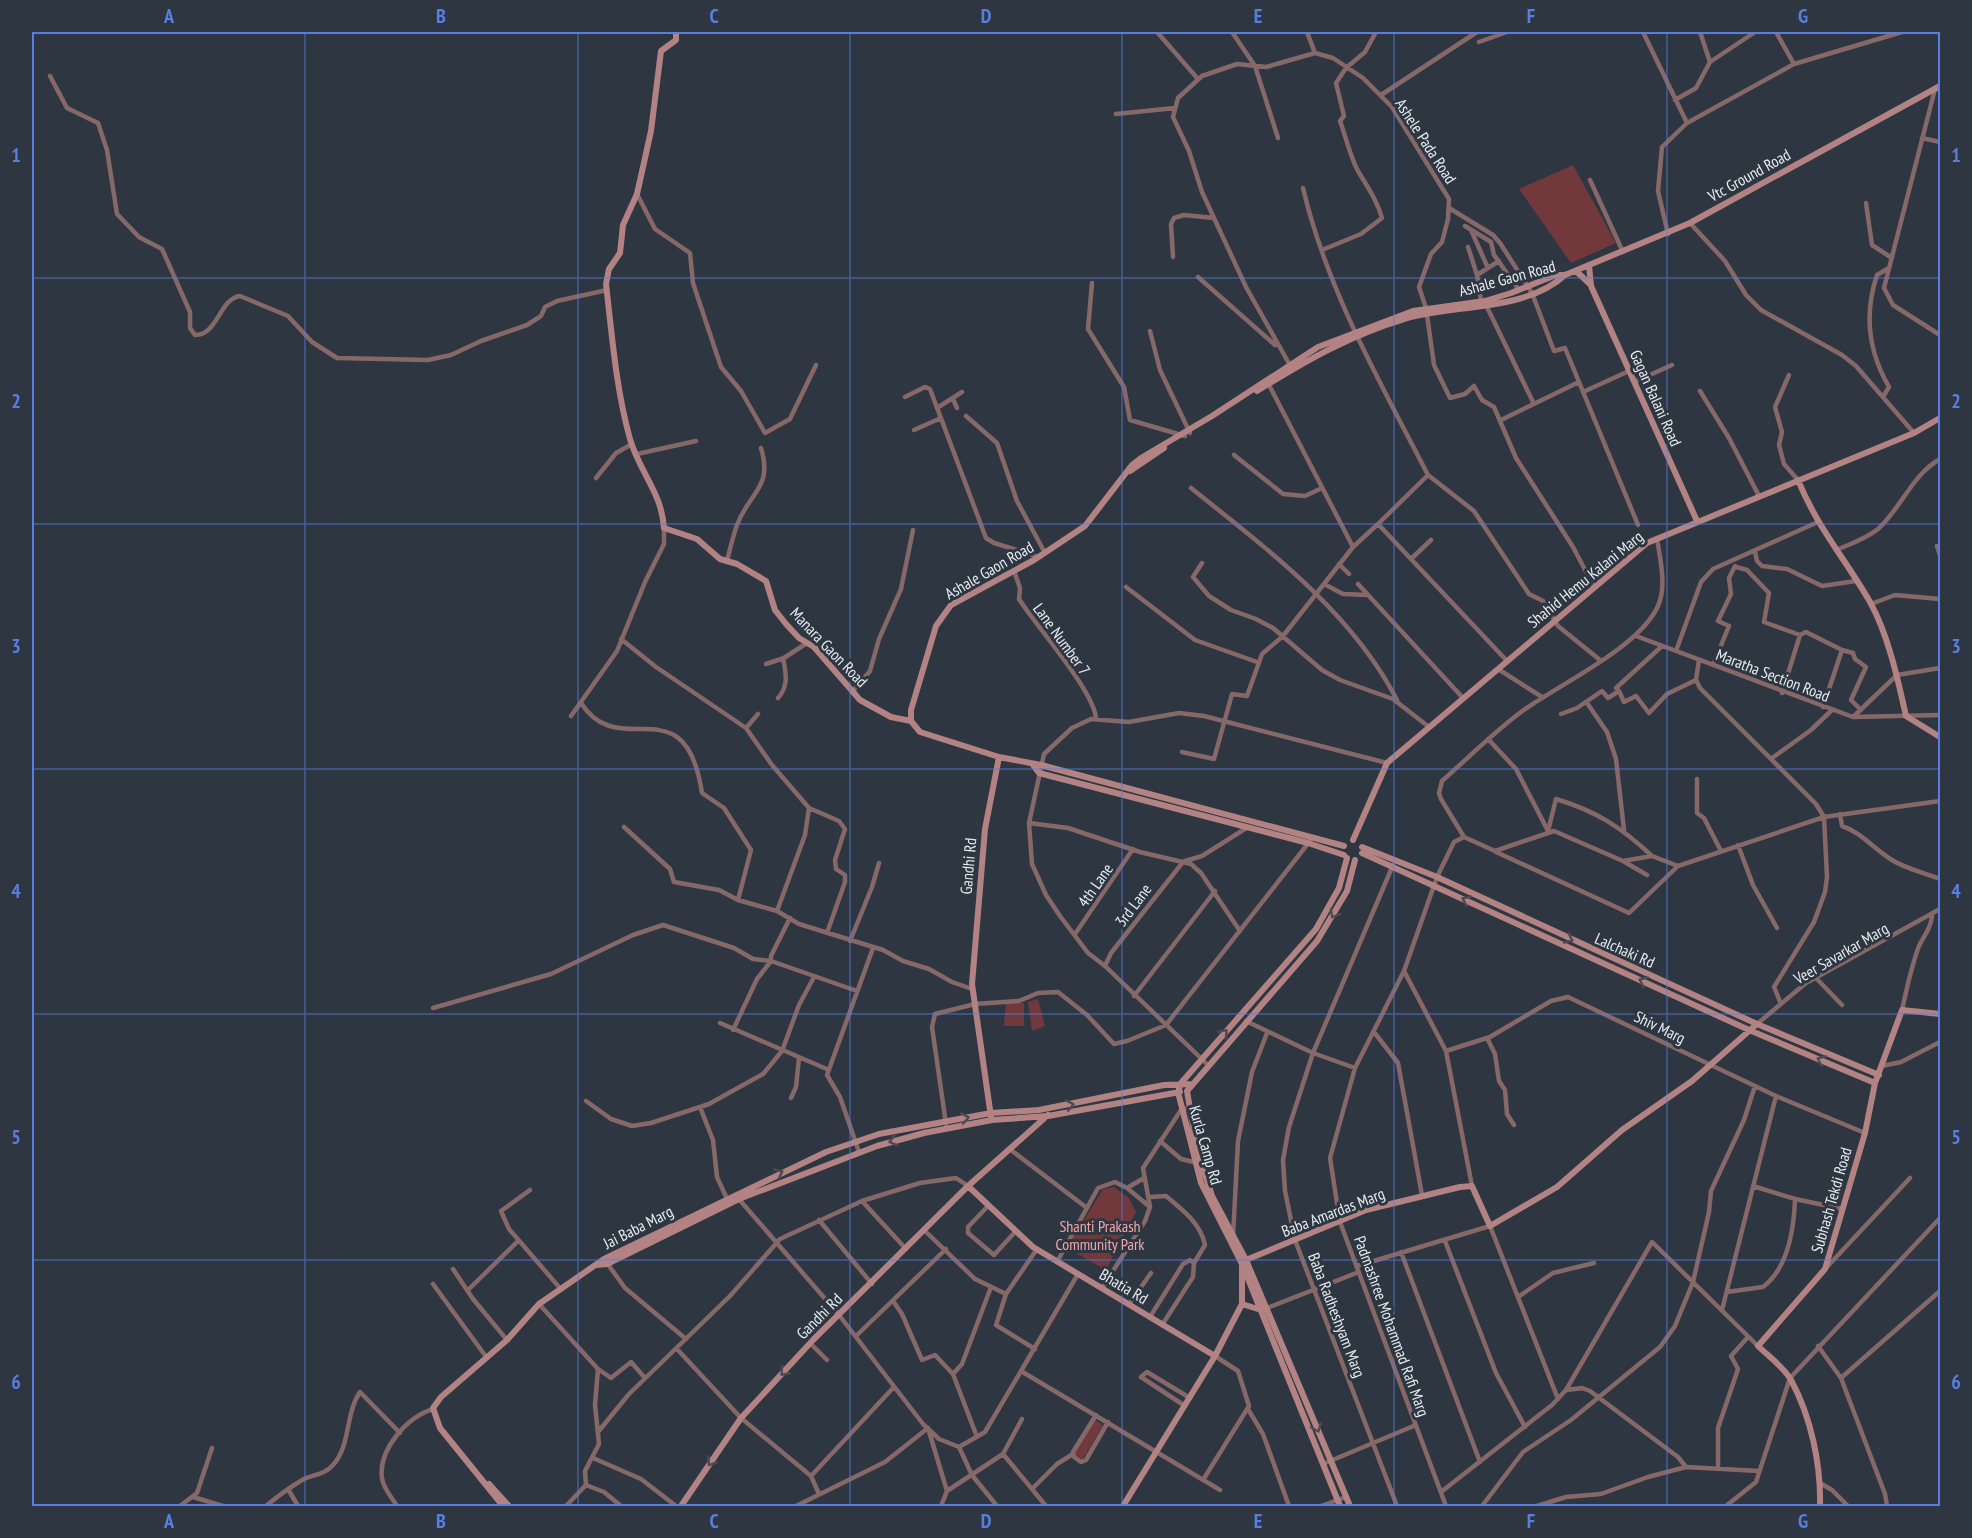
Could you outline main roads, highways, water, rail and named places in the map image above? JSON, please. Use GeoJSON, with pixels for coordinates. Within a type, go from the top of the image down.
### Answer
{"type":"FeatureCollection","features":[{"type":"Feature","properties":{"kind":"park label","name":"Shanti Prakash Community Park"},"geometry":{"type":"Point","coordinates":[1100,1235]}}]}
